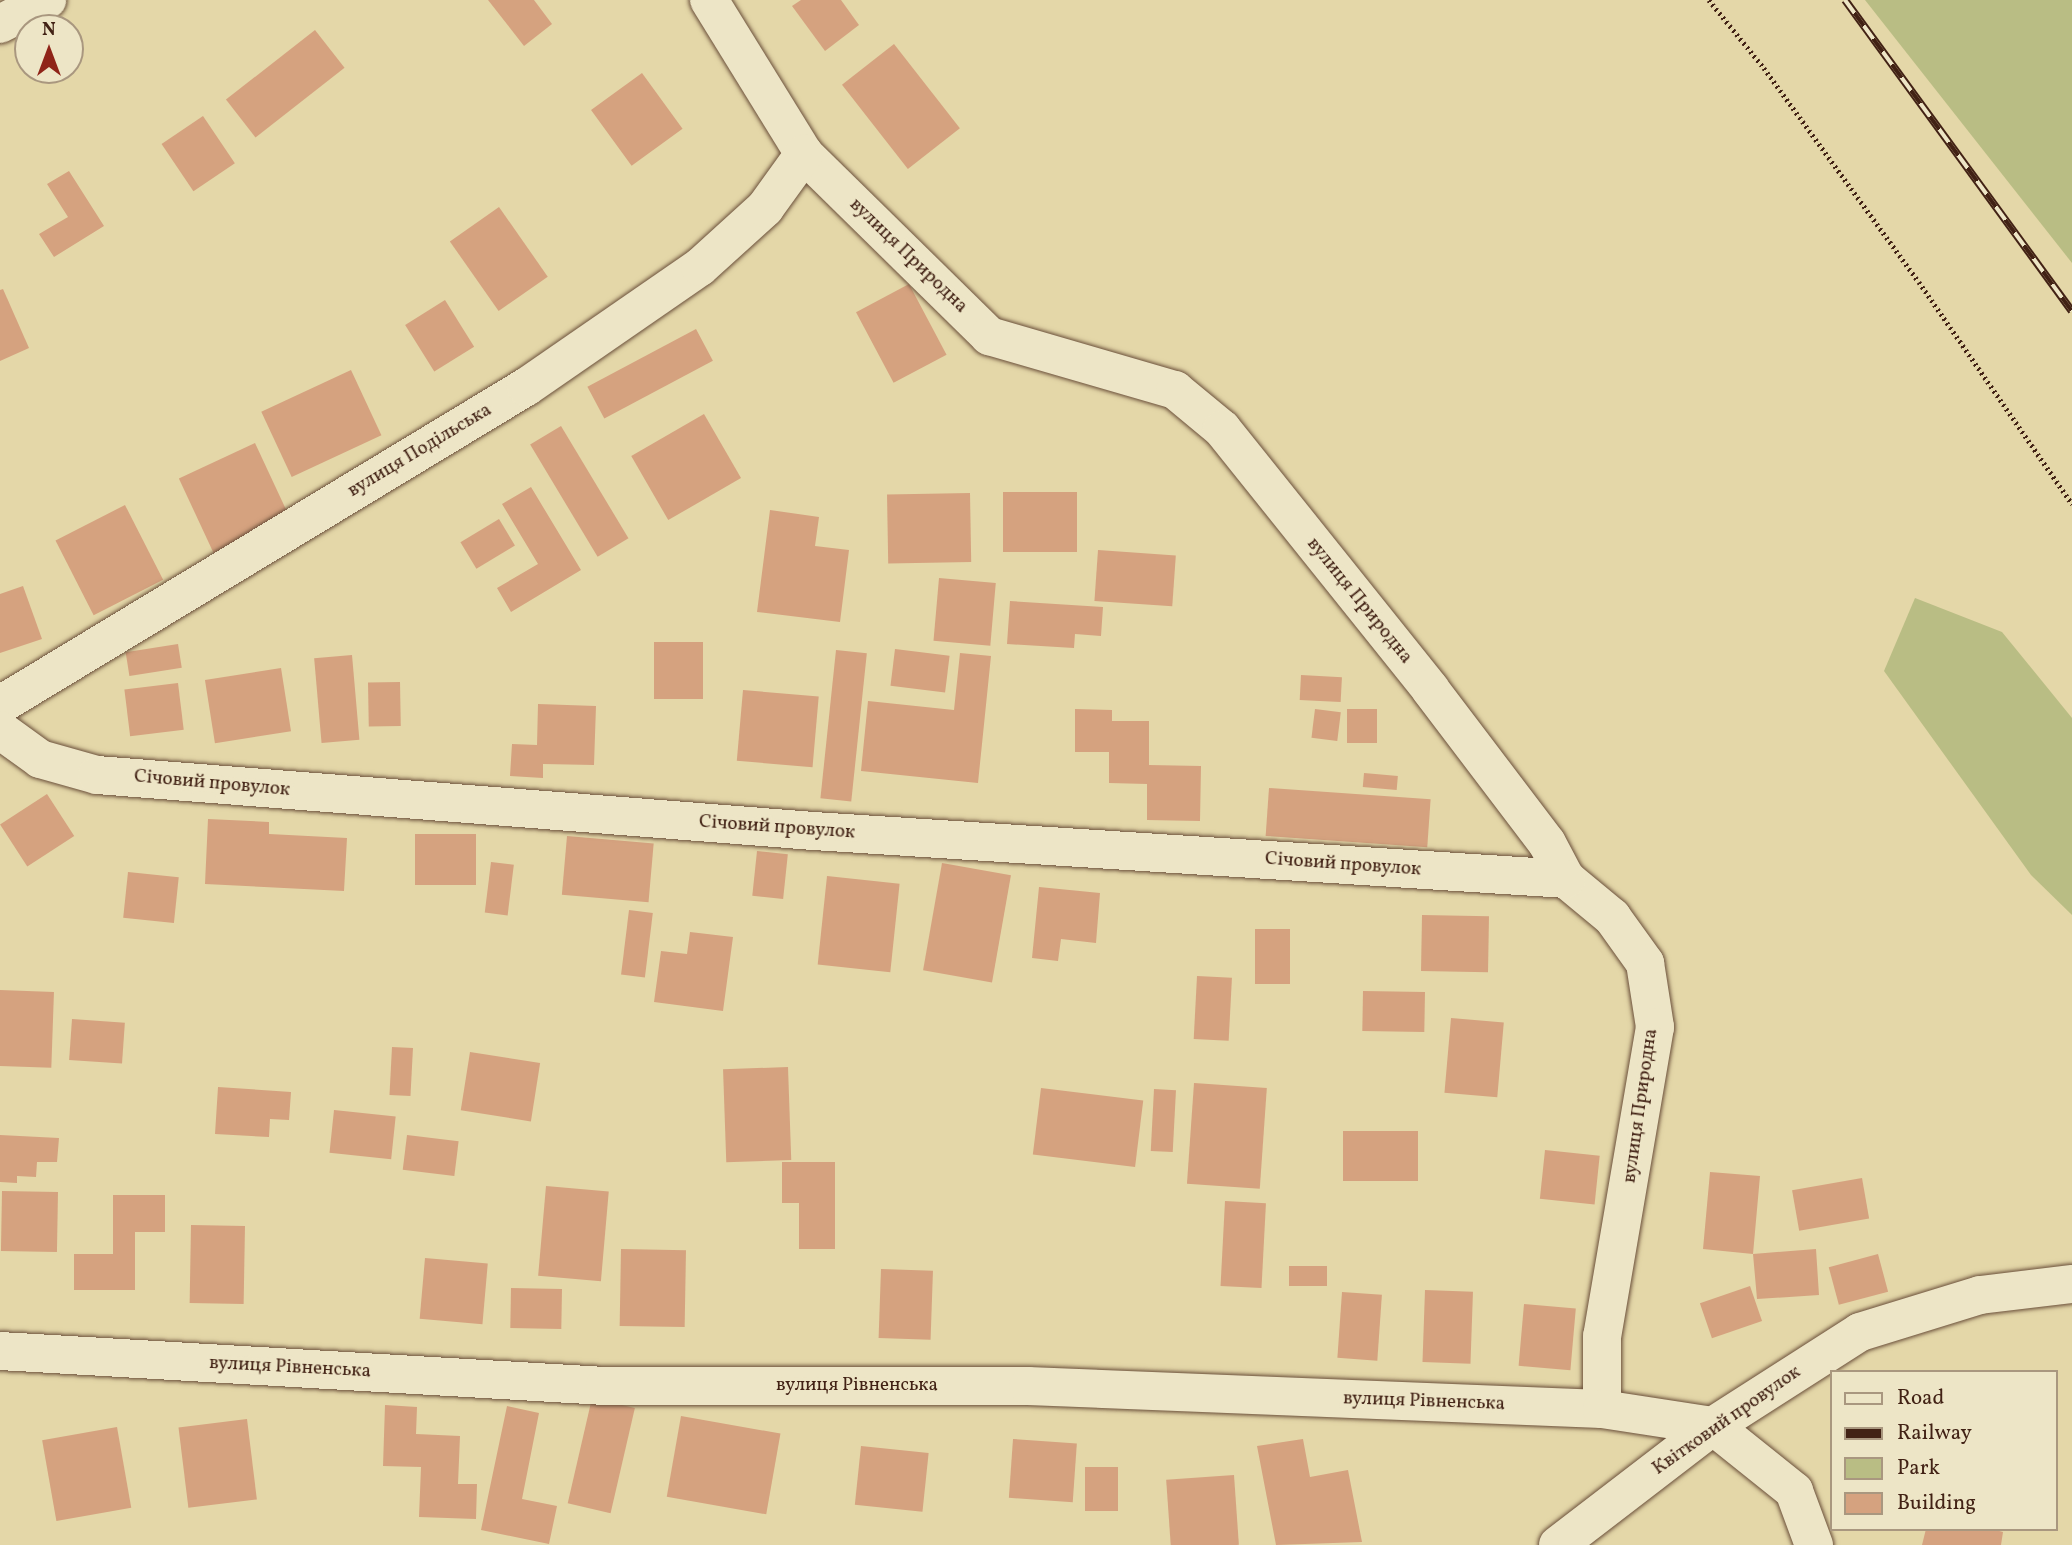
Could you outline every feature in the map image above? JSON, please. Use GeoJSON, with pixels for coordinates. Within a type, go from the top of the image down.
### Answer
{"type":"FeatureCollection","features":[{"type":"Feature","properties":{"kind":"street"},"geometry":{"type":"LineString","coordinates":[[0,24],[47,0]]}},
{"type":"Feature","properties":{"kind":"street","name":"вулиця Природна"},"geometry":{"type":"LineString","coordinates":[[709,0],[804,154],[989,336],[1095,363],[1175,390],[1222,429],[1430,689],[1548,844],[1566,879],[1612,917],[1645,963],[1655,1027],[1602,1336],[1602,1409]]}},
{"type":"Feature","properties":{"kind":"street","name":"вулиця Подільська"},"geometry":{"type":"LineString","coordinates":[[0,705],[526,387],[700,267],[765,208],[804,154]]}},
{"type":"Feature","properties":{"kind":"street","name":"Січовий провулок"},"geometry":{"type":"LineString","coordinates":[[0,730],[40,759],[97,775],[814,831],[1566,879]]}},
{"type":"Feature","properties":{"kind":"street","name":"Квітковий провулок"},"geometry":{"type":"LineString","coordinates":[[1558,1545],[1713,1426],[1860,1332],[1980,1295],[2069,1288]]}},
{"type":"Feature","properties":{"kind":"street","name":"вулиця Рівненська"},"geometry":{"type":"LineString","coordinates":[[0,1351],[605,1386],[1028,1386],[1602,1409],[1713,1426]]}},
{"type":"Feature","properties":{"kind":"street"},"geometry":{"type":"LineString","coordinates":[[1713,1426],[1794,1492],[1814,1545]]}},
{"type":"Feature","properties":{"kind":"path"},"geometry":{"type":"LineString","coordinates":[[1709,0],[1764,68],[1870,214],[2072,504]]}},
{"type":"Feature","properties":{"kind":"green space"},"geometry":{"type":"Polygon","coordinates":[[[1865,0],[2072,0],[2072,263],[1865,0]]]}},
{"type":"Feature","properties":{"kind":"green space"},"geometry":{"type":"Polygon","coordinates":[[[1915,598],[2002,632],[2072,718],[2072,915],[2031,875],[1884,671],[1915,598]]]}},
{"type":"Feature","properties":{"kind":"building"},"geometry":{"type":"Polygon","coordinates":[[[488,0],[534,0],[552,24],[524,46],[488,0]]]}},
{"type":"Feature","properties":{"kind":"building"},"geometry":{"type":"Polygon","coordinates":[[[801,0],[841,0],[859,25],[825,51],[792,6],[801,0]]]}},
{"type":"Feature","properties":{"kind":"building"},"geometry":{"type":"Polygon","coordinates":[[[315,30],[345,68],[256,137],[226,100],[315,30]]]}},
{"type":"Feature","properties":{"kind":"building"},"geometry":{"type":"Polygon","coordinates":[[[894,44],[960,128],[908,169],[842,85],[894,44]]]}},
{"type":"Feature","properties":{"kind":"building"},"geometry":{"type":"Polygon","coordinates":[[[642,73],[683,129],[632,166],[591,110],[642,73]]]}},
{"type":"Feature","properties":{"kind":"building"},"geometry":{"type":"Polygon","coordinates":[[[203,116],[235,163],[193,191],[162,144],[203,116]]]}},
{"type":"Feature","properties":{"kind":"building"},"geometry":{"type":"Polygon","coordinates":[[[69,171],[104,226],[54,257],[39,234],[68,217],[47,184],[69,171]]]}},
{"type":"Feature","properties":{"kind":"building"},"geometry":{"type":"Polygon","coordinates":[[[499,207],[548,277],[499,311],[450,241],[499,207]]]}},
{"type":"Feature","properties":{"kind":"building"},"geometry":{"type":"Polygon","coordinates":[[[909,284],[947,355],[894,383],[856,312],[909,284]]]}},
{"type":"Feature","properties":{"kind":"building"},"geometry":{"type":"Polygon","coordinates":[[[3,289],[29,348],[0,361],[0,290],[3,289]]]}},
{"type":"Feature","properties":{"kind":"building"},"geometry":{"type":"Polygon","coordinates":[[[445,300],[474,347],[434,372],[405,325],[445,300]]]}},
{"type":"Feature","properties":{"kind":"building"},"geometry":{"type":"Polygon","coordinates":[[[696,329],[713,361],[604,419],[587,387],[696,329]]]}},
{"type":"Feature","properties":{"kind":"building"},"geometry":{"type":"Polygon","coordinates":[[[351,370],[381,435],[292,477],[261,412],[351,370]]]}},
{"type":"Feature","properties":{"kind":"building"},"geometry":{"type":"Polygon","coordinates":[[[704,414],[741,478],[668,520],[631,456],[704,414]]]}},
{"type":"Feature","properties":{"kind":"building"},"geometry":{"type":"Polygon","coordinates":[[[561,426],[628,538],[598,557],[530,445],[561,426]]]}},
{"type":"Feature","properties":{"kind":"building"},"geometry":{"type":"Polygon","coordinates":[[[255,443],[291,521],[215,556],[179,478],[255,443]]]}},
{"type":"Feature","properties":{"kind":"building"},"geometry":{"type":"Polygon","coordinates":[[[531,487],[581,570],[511,612],[497,588],[538,564],[502,504],[531,487]]]}},
{"type":"Feature","properties":{"kind":"building"},"geometry":{"type":"Polygon","coordinates":[[[1003,492],[1077,492],[1077,552],[1003,552],[1003,492]]]}},
{"type":"Feature","properties":{"kind":"building"},"geometry":{"type":"Polygon","coordinates":[[[970,493],[971,562],[888,563],[887,494],[970,493]]]}},
{"type":"Feature","properties":{"kind":"building"},"geometry":{"type":"Polygon","coordinates":[[[125,505],[163,580],[94,615],[56,540],[125,505]]]}},
{"type":"Feature","properties":{"kind":"building"},"geometry":{"type":"Polygon","coordinates":[[[770,510],[819,517],[815,546],[849,550],[840,622],[757,612],[770,510]]]}},
{"type":"Feature","properties":{"kind":"building"},"geometry":{"type":"Polygon","coordinates":[[[499,519],[515,546],[476,569],[460,542],[499,519]]]}},
{"type":"Feature","properties":{"kind":"building"},"geometry":{"type":"Polygon","coordinates":[[[1098,550],[1176,555],[1172,606],[1094,601],[1098,550]]]}},
{"type":"Feature","properties":{"kind":"building"},"geometry":{"type":"Polygon","coordinates":[[[939,578],[996,583],[990,646],[934,641],[939,578]]]}},
{"type":"Feature","properties":{"kind":"building"},"geometry":{"type":"Polygon","coordinates":[[[23,586],[42,639],[0,653],[0,594],[23,586]]]}},
{"type":"Feature","properties":{"kind":"building"},"geometry":{"type":"Polygon","coordinates":[[[1010,601],[1103,607],[1101,636],[1075,634],[1074,648],[1007,644],[1010,601]]]}},
{"type":"Feature","properties":{"kind":"building"},"geometry":{"type":"Polygon","coordinates":[[[654,642],[703,642],[703,699],[654,699],[654,642]]]}},
{"type":"Feature","properties":{"kind":"building"},"geometry":{"type":"Polygon","coordinates":[[[178,644],[182,668],[129,676],[126,652],[178,644]]]}},
{"type":"Feature","properties":{"kind":"building"},"geometry":{"type":"Polygon","coordinates":[[[895,649],[950,656],[945,692],[890,686],[895,649]]]}},
{"type":"Feature","properties":{"kind":"building"},"geometry":{"type":"Polygon","coordinates":[[[836,650],[867,653],[851,801],[820,798],[836,650]]]}},
{"type":"Feature","properties":{"kind":"building"},"geometry":{"type":"Polygon","coordinates":[[[960,653],[991,656],[978,783],[861,771],[868,701],[954,710],[960,653]]]}},
{"type":"Feature","properties":{"kind":"building"},"geometry":{"type":"Polygon","coordinates":[[[352,655],[359,740],[322,743],[314,658],[352,655]]]}},
{"type":"Feature","properties":{"kind":"building"},"geometry":{"type":"Polygon","coordinates":[[[281,668],[291,731],[215,743],[205,680],[281,668]]]}},
{"type":"Feature","properties":{"kind":"building"},"geometry":{"type":"Polygon","coordinates":[[[1301,675],[1342,677],[1341,702],[1300,700],[1301,675]]]}},
{"type":"Feature","properties":{"kind":"building"},"geometry":{"type":"Polygon","coordinates":[[[400,682],[401,726],[369,727],[368,683],[400,682]]]}},
{"type":"Feature","properties":{"kind":"building"},"geometry":{"type":"Polygon","coordinates":[[[178,683],[184,730],[130,736],[124,690],[178,683]]]}},
{"type":"Feature","properties":{"kind":"building"},"geometry":{"type":"Polygon","coordinates":[[[743,690],[819,697],[813,767],[737,761],[743,690]]]}},
{"type":"Feature","properties":{"kind":"building"},"geometry":{"type":"Polygon","coordinates":[[[538,704],[596,706],[594,765],[543,764],[543,778],[510,776],[512,744],[537,745],[538,704]]]}},
{"type":"Feature","properties":{"kind":"building"},"geometry":{"type":"Polygon","coordinates":[[[1075,709],[1112,710],[1112,721],[1149,721],[1149,765],[1201,766],[1200,821],[1147,820],[1147,784],[1109,783],[1109,752],[1075,752],[1075,709]]]}},
{"type":"Feature","properties":{"kind":"building"},"geometry":{"type":"Polygon","coordinates":[[[1315,709],[1341,712],[1337,741],[1311,738],[1315,709]]]}},
{"type":"Feature","properties":{"kind":"building"},"geometry":{"type":"Polygon","coordinates":[[[1347,709],[1377,709],[1377,743],[1347,743],[1347,709]]]}},
{"type":"Feature","properties":{"kind":"building"},"geometry":{"type":"Polygon","coordinates":[[[1364,773],[1398,776],[1397,790],[1363,787],[1364,773]]]}},
{"type":"Feature","properties":{"kind":"building"},"geometry":{"type":"Polygon","coordinates":[[[1269,788],[1431,799],[1427,847],[1266,836],[1269,788]]]}},
{"type":"Feature","properties":{"kind":"building"},"geometry":{"type":"Polygon","coordinates":[[[47,794],[74,836],[27,866],[0,824],[47,794]]]}},
{"type":"Feature","properties":{"kind":"building"},"geometry":{"type":"Polygon","coordinates":[[[208,819],[269,822],[269,834],[347,838],[344,891],[205,884],[208,819]]]}},
{"type":"Feature","properties":{"kind":"building"},"geometry":{"type":"Polygon","coordinates":[[[415,834],[476,834],[476,885],[415,885],[415,834]]]}},
{"type":"Feature","properties":{"kind":"building"},"geometry":{"type":"Polygon","coordinates":[[[567,836],[654,844],[649,902],[562,895],[567,836]]]}},
{"type":"Feature","properties":{"kind":"building"},"geometry":{"type":"Polygon","coordinates":[[[757,851],[788,854],[783,899],[752,896],[757,851]]]}},
{"type":"Feature","properties":{"kind":"building"},"geometry":{"type":"Polygon","coordinates":[[[491,862],[514,865],[508,915],[485,913],[491,862]]]}},
{"type":"Feature","properties":{"kind":"building"},"geometry":{"type":"Polygon","coordinates":[[[942,863],[1011,875],[992,982],[923,970],[942,863]]]}},
{"type":"Feature","properties":{"kind":"building"},"geometry":{"type":"Polygon","coordinates":[[[128,872],[179,877],[174,923],[123,918],[128,872]]]}},
{"type":"Feature","properties":{"kind":"building"},"geometry":{"type":"Polygon","coordinates":[[[827,876],[900,884],[890,972],[818,965],[827,876]]]}},
{"type":"Feature","properties":{"kind":"building"},"geometry":{"type":"Polygon","coordinates":[[[1039,887],[1100,893],[1096,943],[1061,939],[1058,961],[1032,958],[1039,887]]]}},
{"type":"Feature","properties":{"kind":"building"},"geometry":{"type":"Polygon","coordinates":[[[629,910],[653,913],[645,977],[621,975],[629,910]]]}},
{"type":"Feature","properties":{"kind":"building"},"geometry":{"type":"Polygon","coordinates":[[[1422,915],[1489,916],[1488,972],[1421,971],[1422,915]]]}},
{"type":"Feature","properties":{"kind":"building"},"geometry":{"type":"Polygon","coordinates":[[[1255,929],[1290,929],[1290,984],[1255,984],[1255,929]]]}},
{"type":"Feature","properties":{"kind":"building"},"geometry":{"type":"Polygon","coordinates":[[[690,932],[733,937],[723,1011],[654,1002],[661,951],[687,954],[690,932]]]}},
{"type":"Feature","properties":{"kind":"building"},"geometry":{"type":"Polygon","coordinates":[[[1197,976],[1232,978],[1229,1041],[1194,1039],[1197,976]]]}},
{"type":"Feature","properties":{"kind":"building"},"geometry":{"type":"Polygon","coordinates":[[[0,990],[54,992],[51,1068],[0,1066],[0,990]]]}},
{"type":"Feature","properties":{"kind":"building"},"geometry":{"type":"Polygon","coordinates":[[[1363,991],[1425,992],[1424,1032],[1362,1031],[1363,991]]]}},
{"type":"Feature","properties":{"kind":"building"},"geometry":{"type":"Polygon","coordinates":[[[1451,1018],[1504,1023],[1497,1097],[1444,1093],[1451,1018]]]}},
{"type":"Feature","properties":{"kind":"building"},"geometry":{"type":"Polygon","coordinates":[[[72,1019],[125,1023],[122,1064],[69,1060],[72,1019]]]}},
{"type":"Feature","properties":{"kind":"building"},"geometry":{"type":"Polygon","coordinates":[[[392,1047],[413,1048],[410,1096],[389,1095],[392,1047]]]}},
{"type":"Feature","properties":{"kind":"building"},"geometry":{"type":"Polygon","coordinates":[[[470,1052],[540,1063],[531,1121],[461,1110],[470,1052]]]}},
{"type":"Feature","properties":{"kind":"building"},"geometry":{"type":"Polygon","coordinates":[[[788,1067],[791,1160],[726,1162],[723,1069],[788,1067]]]}},
{"type":"Feature","properties":{"kind":"building"},"geometry":{"type":"Polygon","coordinates":[[[1194,1083],[1267,1088],[1260,1189],[1187,1184],[1194,1083]]]}},
{"type":"Feature","properties":{"kind":"building"},"geometry":{"type":"Polygon","coordinates":[[[218,1087],[291,1092],[289,1120],[270,1119],[269,1137],[215,1134],[218,1087]]]}},
{"type":"Feature","properties":{"kind":"building"},"geometry":{"type":"Polygon","coordinates":[[[1041,1088],[1143,1101],[1135,1167],[1033,1155],[1041,1088]]]}},
{"type":"Feature","properties":{"kind":"building"},"geometry":{"type":"Polygon","coordinates":[[[1154,1089],[1176,1090],[1173,1152],[1151,1151],[1154,1089]]]}},
{"type":"Feature","properties":{"kind":"building"},"geometry":{"type":"Polygon","coordinates":[[[334,1110],[396,1116],[391,1159],[330,1153],[334,1110]]]}},
{"type":"Feature","properties":{"kind":"building"},"geometry":{"type":"Polygon","coordinates":[[[1343,1131],[1418,1131],[1418,1181],[1343,1181],[1343,1131]]]}},
{"type":"Feature","properties":{"kind":"building"},"geometry":{"type":"Polygon","coordinates":[[[0,1135],[59,1138],[57,1162],[37,1162],[36,1177],[17,1176],[17,1183],[0,1182],[0,1135]]]}},
{"type":"Feature","properties":{"kind":"building"},"geometry":{"type":"Polygon","coordinates":[[[407,1135],[459,1141],[454,1176],[403,1170],[407,1135]]]}},
{"type":"Feature","properties":{"kind":"building"},"geometry":{"type":"Polygon","coordinates":[[[1545,1150],[1600,1156],[1595,1204],[1540,1199],[1545,1150]]]}},
{"type":"Feature","properties":{"kind":"building"},"geometry":{"type":"Polygon","coordinates":[[[782,1162],[835,1162],[835,1249],[799,1249],[799,1203],[782,1203],[782,1162]]]}},
{"type":"Feature","properties":{"kind":"building"},"geometry":{"type":"Polygon","coordinates":[[[1710,1172],[1760,1176],[1753,1254],[1703,1249],[1710,1172]]]}},
{"type":"Feature","properties":{"kind":"building"},"geometry":{"type":"Polygon","coordinates":[[[1862,1178],[1869,1218],[1799,1231],[1792,1190],[1862,1178]]]}},
{"type":"Feature","properties":{"kind":"building"},"geometry":{"type":"Polygon","coordinates":[[[546,1186],[609,1191],[601,1281],[538,1276],[546,1186]]]}},
{"type":"Feature","properties":{"kind":"building"},"geometry":{"type":"Polygon","coordinates":[[[2,1191],[58,1192],[57,1252],[1,1251],[2,1191]]]}},
{"type":"Feature","properties":{"kind":"building"},"geometry":{"type":"Polygon","coordinates":[[[113,1195],[165,1195],[165,1232],[135,1232],[135,1290],[74,1290],[74,1254],[113,1254],[113,1195]]]}},
{"type":"Feature","properties":{"kind":"building"},"geometry":{"type":"Polygon","coordinates":[[[1225,1201],[1266,1203],[1261,1288],[1221,1286],[1225,1201]]]}},
{"type":"Feature","properties":{"kind":"building"},"geometry":{"type":"Polygon","coordinates":[[[191,1225],[245,1226],[244,1304],[190,1303],[191,1225]]]}},
{"type":"Feature","properties":{"kind":"building"},"geometry":{"type":"Polygon","coordinates":[[[621,1249],[686,1250],[685,1327],[620,1326],[621,1249]]]}},
{"type":"Feature","properties":{"kind":"building"},"geometry":{"type":"Polygon","coordinates":[[[1816,1249],[1819,1295],[1757,1299],[1753,1254],[1816,1249]]]}},
{"type":"Feature","properties":{"kind":"building"},"geometry":{"type":"Polygon","coordinates":[[[1878,1254],[1888,1292],[1839,1305],[1829,1267],[1878,1254]]]}},
{"type":"Feature","properties":{"kind":"building"},"geometry":{"type":"Polygon","coordinates":[[[425,1258],[488,1263],[482,1324],[420,1319],[425,1258]]]}},
{"type":"Feature","properties":{"kind":"building"},"geometry":{"type":"Polygon","coordinates":[[[1289,1266],[1327,1266],[1327,1286],[1289,1286],[1289,1266]]]}},
{"type":"Feature","properties":{"kind":"building"},"geometry":{"type":"Polygon","coordinates":[[[881,1269],[933,1271],[931,1340],[879,1338],[881,1269]]]}},
{"type":"Feature","properties":{"kind":"building"},"geometry":{"type":"Polygon","coordinates":[[[1750,1286],[1762,1321],[1712,1338],[1700,1303],[1750,1286]]]}},
{"type":"Feature","properties":{"kind":"building"},"geometry":{"type":"Polygon","coordinates":[[[511,1288],[562,1289],[561,1329],[510,1328],[511,1288]]]}},
{"type":"Feature","properties":{"kind":"building"},"geometry":{"type":"Polygon","coordinates":[[[1425,1290],[1473,1292],[1470,1364],[1422,1362],[1425,1290]]]}},
{"type":"Feature","properties":{"kind":"building"},"geometry":{"type":"Polygon","coordinates":[[[1342,1292],[1382,1295],[1377,1361],[1337,1358],[1342,1292]]]}},
{"type":"Feature","properties":{"kind":"building"},"geometry":{"type":"Polygon","coordinates":[[[1524,1304],[1576,1309],[1570,1370],[1519,1366],[1524,1304]]]}},
{"type":"Feature","properties":{"kind":"building"},"geometry":{"type":"Polygon","coordinates":[[[592,1398],[635,1408],[611,1513],[568,1503],[592,1398]]]}},
{"type":"Feature","properties":{"kind":"building"},"geometry":{"type":"Polygon","coordinates":[[[385,1405],[417,1407],[416,1434],[460,1436],[458,1484],[477,1484],[476,1519],[419,1517],[421,1467],[383,1466],[385,1405]]]}},
{"type":"Feature","properties":{"kind":"building"},"geometry":{"type":"Polygon","coordinates":[[[507,1406],[539,1413],[522,1499],[557,1506],[549,1544],[481,1530],[507,1406]]]}},
{"type":"Feature","properties":{"kind":"building"},"geometry":{"type":"Polygon","coordinates":[[[681,1416],[780,1434],[766,1514],[667,1497],[681,1416]]]}},
{"type":"Feature","properties":{"kind":"building"},"geometry":{"type":"Polygon","coordinates":[[[247,1419],[257,1499],[188,1508],[179,1427],[247,1419]]]}},
{"type":"Feature","properties":{"kind":"building"},"geometry":{"type":"Polygon","coordinates":[[[117,1427],[131,1508],[56,1521],[42,1440],[117,1427]]]}},
{"type":"Feature","properties":{"kind":"building"},"geometry":{"type":"Polygon","coordinates":[[[1013,1439],[1077,1443],[1073,1502],[1009,1498],[1013,1439]]]}},
{"type":"Feature","properties":{"kind":"building"},"geometry":{"type":"Polygon","coordinates":[[[1303,1439],[1310,1477],[1348,1470],[1362,1542],[1276,1545],[1257,1446],[1303,1439]]]}},
{"type":"Feature","properties":{"kind":"building"},"geometry":{"type":"Polygon","coordinates":[[[861,1446],[929,1453],[922,1512],[855,1505],[861,1446]]]}},
{"type":"Feature","properties":{"kind":"building"},"geometry":{"type":"Polygon","coordinates":[[[1085,1467],[1118,1467],[1118,1511],[1085,1511],[1085,1467]]]}},
{"type":"Feature","properties":{"kind":"building"},"geometry":{"type":"Polygon","coordinates":[[[1234,1475],[1239,1545],[1171,1545],[1166,1480],[1234,1475]]]}},
{"type":"Feature","properties":{"kind":"building"},"geometry":{"type":"Polygon","coordinates":[[[1926,1531],[2003,1532],[2001,1545],[1922,1545],[1926,1531]]]}},
{"type":"Feature","properties":{"kind":"railway"},"geometry":{"type":"LineString","coordinates":[[1845,0],[2072,311]]}}]}
